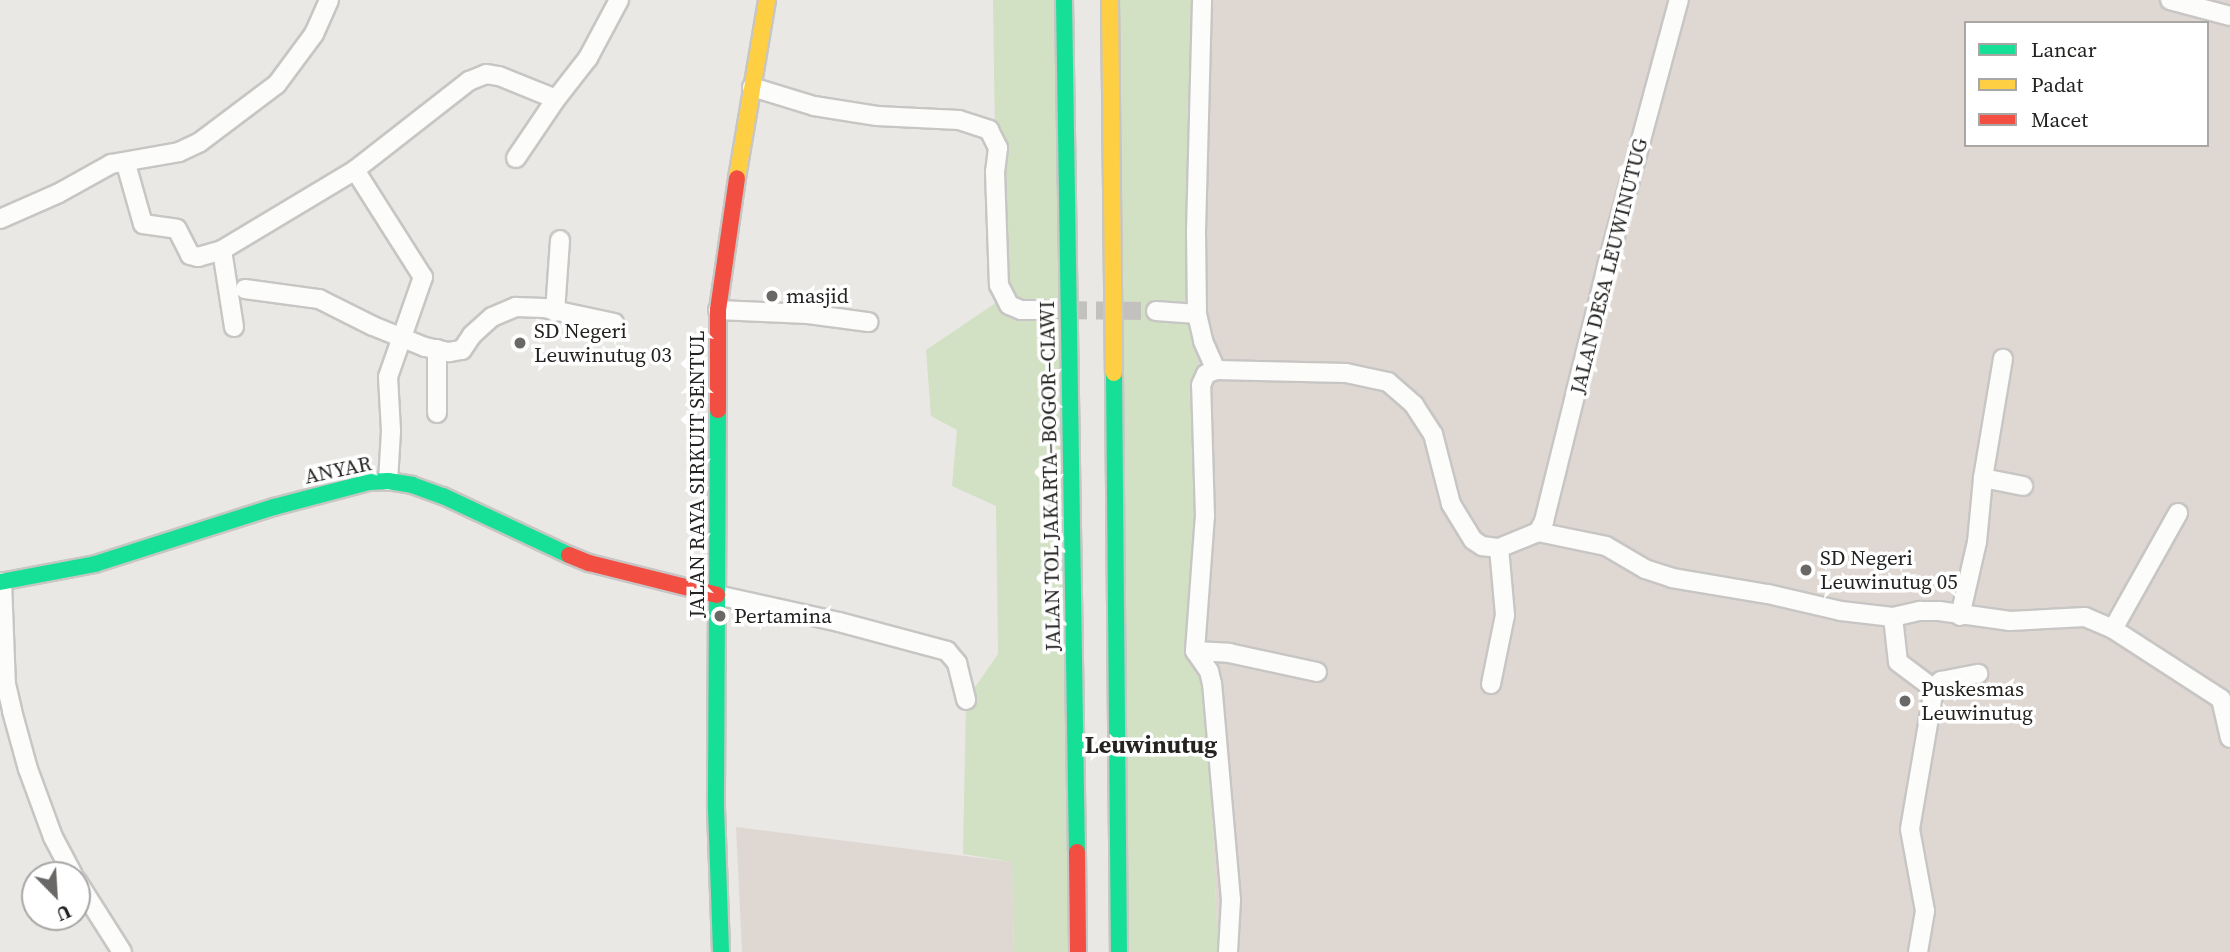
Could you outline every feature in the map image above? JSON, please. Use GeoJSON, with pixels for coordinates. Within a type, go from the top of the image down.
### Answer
{"type":"FeatureCollection","features":[{"type":"Feature","properties":{"kind":"main road","name":"JALAN RAYA SIRKUIT SENTUL"},"geometry":{"type":"LineString","coordinates":[[721,952],[716,808],[718,310],[767,0]]}},
{"type":"Feature","properties":{"kind":"main road","name":"JALAN TOL JAKARTA–BOGOR–CIAWI"},"geometry":{"type":"LineString","coordinates":[[1064,0],[1078,952]]}},
{"type":"Feature","properties":{"kind":"main road"},"geometry":{"type":"LineString","coordinates":[[1110,0],[1119,952]]}},
{"type":"Feature","properties":{"kind":"main road","name":"ANYAR"},"geometry":{"type":"LineString","coordinates":[[1,582],[95,564],[274,507],[369,482],[388,481],[412,485],[443,496],[540,543],[589,563],[717,595]]}},
{"type":"Feature","properties":{"kind":"street"},"geometry":{"type":"LineString","coordinates":[[0,219],[59,193],[98,170],[192,147],[277,84],[314,34],[329,0]]}},
{"type":"Feature","properties":{"kind":"street"},"geometry":{"type":"LineString","coordinates":[[516,158],[588,58],[619,0]]}},
{"type":"Feature","properties":{"kind":"street"},"geometry":{"type":"LineString","coordinates":[[1202,0],[1196,231],[1197,314],[1203,341],[1216,370]]}},
{"type":"Feature","properties":{"kind":"street","name":"JALAN DESA LEUWINUTUG"},"geometry":{"type":"LineString","coordinates":[[1538,532],[1544,521],[1607,266],[1679,0]]}},
{"type":"Feature","properties":{"kind":"street"},"geometry":{"type":"LineString","coordinates":[[2171,0],[2230,16]]}},
{"type":"Feature","properties":{"kind":"street"},"geometry":{"type":"LineString","coordinates":[[126,164],[143,224],[177,229],[190,255],[198,257],[222,250],[355,170],[469,81],[486,74],[519,82],[556,99]]}},
{"type":"Feature","properties":{"kind":"street"},"geometry":{"type":"LineString","coordinates":[[752,87],[814,106],[877,116],[959,120],[989,130],[998,148],[995,172],[999,285],[1009,306],[1021,310],[1042,310]]}},
{"type":"Feature","properties":{"kind":"street"},"geometry":{"type":"LineString","coordinates":[[355,170],[423,277],[388,377],[391,431],[388,481]]}},
{"type":"Feature","properties":{"kind":"street"},"geometry":{"type":"LineString","coordinates":[[555,312],[560,240]]}},
{"type":"Feature","properties":{"kind":"street"},"geometry":{"type":"LineString","coordinates":[[222,250],[234,327]]}},
{"type":"Feature","properties":{"kind":"street"},"geometry":{"type":"LineString","coordinates":[[244,289],[320,299],[400,337],[437,349],[462,350],[472,335],[492,317],[516,307],[544,308],[614,323]]}},
{"type":"Feature","properties":{"kind":"street"},"geometry":{"type":"LineString","coordinates":[[718,310],[808,314],[868,322]]}},
{"type":"Feature","properties":{"kind":"street"},"geometry":{"type":"LineString","coordinates":[[1156,311],[1197,314]]}},
{"type":"Feature","properties":{"kind":"street"},"geometry":{"type":"LineString","coordinates":[[437,349],[437,413]]}},
{"type":"Feature","properties":{"kind":"street"},"geometry":{"type":"LineString","coordinates":[[1960,616],[1977,542],[1983,478],[2003,359]]}},
{"type":"Feature","properties":{"kind":"street"},"geometry":{"type":"LineString","coordinates":[[1228,952],[1231,900],[1212,684],[1209,671],[1195,652],[1206,516],[1201,385],[1206,374],[1216,370],[1346,373],[1388,382],[1414,405],[1433,434],[1444,485],[1464,530],[1482,546],[1499,548],[1538,532],[1606,547],[1645,569],[1672,579],[1841,611],[1893,617],[1920,611],[2010,621],[2085,617],[2113,629],[2221,699],[2230,738]]}},
{"type":"Feature","properties":{"kind":"street"},"geometry":{"type":"LineString","coordinates":[[1983,478],[2023,486]]}},
{"type":"Feature","properties":{"kind":"street"},"geometry":{"type":"LineString","coordinates":[[2113,629],[2178,513]]}},
{"type":"Feature","properties":{"kind":"street"},"geometry":{"type":"LineString","coordinates":[[1491,684],[1505,615],[1499,548]]}},
{"type":"Feature","properties":{"kind":"street"},"geometry":{"type":"LineString","coordinates":[[1,582],[6,712],[53,836],[66,861]]}},
{"type":"Feature","properties":{"kind":"street"},"geometry":{"type":"LineString","coordinates":[[717,595],[839,622],[947,651],[957,663],[966,699]]}},
{"type":"Feature","properties":{"kind":"street"},"geometry":{"type":"LineString","coordinates":[[1893,617],[1898,662],[1937,685],[1978,674]]}},
{"type":"Feature","properties":{"kind":"street"},"geometry":{"type":"LineString","coordinates":[[1195,652],[1229,653],[1317,672]]}},
{"type":"Feature","properties":{"kind":"street"},"geometry":{"type":"LineString","coordinates":[[1917,952],[1925,911],[1910,829],[1937,685]]}},
{"type":"Feature","properties":{"kind":"street"},"geometry":{"type":"LineString","coordinates":[[91,903],[122,952]]}},
{"type":"Feature","properties":{"kind":"shaded area"},"geometry":{"type":"Polygon","coordinates":[[[1202,0],[2230,0],[2230,952],[1218,952],[1193,370],[1202,0]]]}},
{"type":"Feature","properties":{"kind":"shaded area"},"geometry":{"type":"Polygon","coordinates":[[[736,827],[1012,862],[1014,952],[742,952],[736,827]]]}},
{"type":"Feature","properties":{"kind":"green space"},"geometry":{"type":"Polygon","coordinates":[[[993,0],[1064,0],[1077,952],[1014,952],[1012,862],[963,854],[966,700],[998,654],[996,506],[952,486],[957,430],[931,416],[926,350],[1003,298],[995,139],[993,0]]]}},
{"type":"Feature","properties":{"kind":"green space"},"geometry":{"type":"Polygon","coordinates":[[[1110,0],[1203,0],[1196,231],[1200,541],[1195,651],[1206,667],[1218,952],[1119,952],[1110,0]]]}},
{"type":"Feature","properties":{"kind":"tunnel"},"geometry":{"type":"LineString","coordinates":[[1042,310],[1156,311]]}},
{"type":"Feature","properties":{"kind":"traffic: fast"},"geometry":{"type":"LineString","coordinates":[[1064,0],[1077,852]]}},
{"type":"Feature","properties":{"kind":"traffic: fast"},"geometry":{"type":"LineString","coordinates":[[1114,373],[1119,952]]}},
{"type":"Feature","properties":{"kind":"traffic: fast"},"geometry":{"type":"LineString","coordinates":[[718,410],[716,808],[721,952]]}},
{"type":"Feature","properties":{"kind":"traffic: fast"},"geometry":{"type":"LineString","coordinates":[[0,582],[95,564],[274,507],[369,482],[388,481],[412,485],[443,496],[569,555]]}},
{"type":"Feature","properties":{"kind":"traffic: slow"},"geometry":{"type":"LineString","coordinates":[[737,178],[767,0]]}},
{"type":"Feature","properties":{"kind":"traffic: slow"},"geometry":{"type":"LineString","coordinates":[[1110,0],[1114,373]]}},
{"type":"Feature","properties":{"kind":"traffic: jam"},"geometry":{"type":"LineString","coordinates":[[718,410],[718,310],[737,178]]}},
{"type":"Feature","properties":{"kind":"traffic: jam"},"geometry":{"type":"LineString","coordinates":[[569,555],[589,563],[717,595]]}},
{"type":"Feature","properties":{"kind":"traffic: jam"},"geometry":{"type":"LineString","coordinates":[[1077,852],[1078,952]]}},
{"type":"Feature","properties":{"kind":"place","name":"masjid"},"geometry":{"type":"Point","coordinates":[772,296]}},
{"type":"Feature","properties":{"kind":"place","name":"SD Negeri Leuwinutug 03"},"geometry":{"type":"Point","coordinates":[520,343]}},
{"type":"Feature","properties":{"kind":"place","name":"SD Negeri Leuwinutug 05"},"geometry":{"type":"Point","coordinates":[1806,570]}},
{"type":"Feature","properties":{"kind":"place","name":"Pertamina"},"geometry":{"type":"Point","coordinates":[720,616]}},
{"type":"Feature","properties":{"kind":"place","name":"Puskesmas Leuwinutug"},"geometry":{"type":"Point","coordinates":[1905,701]}},
{"type":"Feature","properties":{"kind":"district","name":"Leuwinutug"},"geometry":{"type":"Point","coordinates":[1151,745]}}]}
